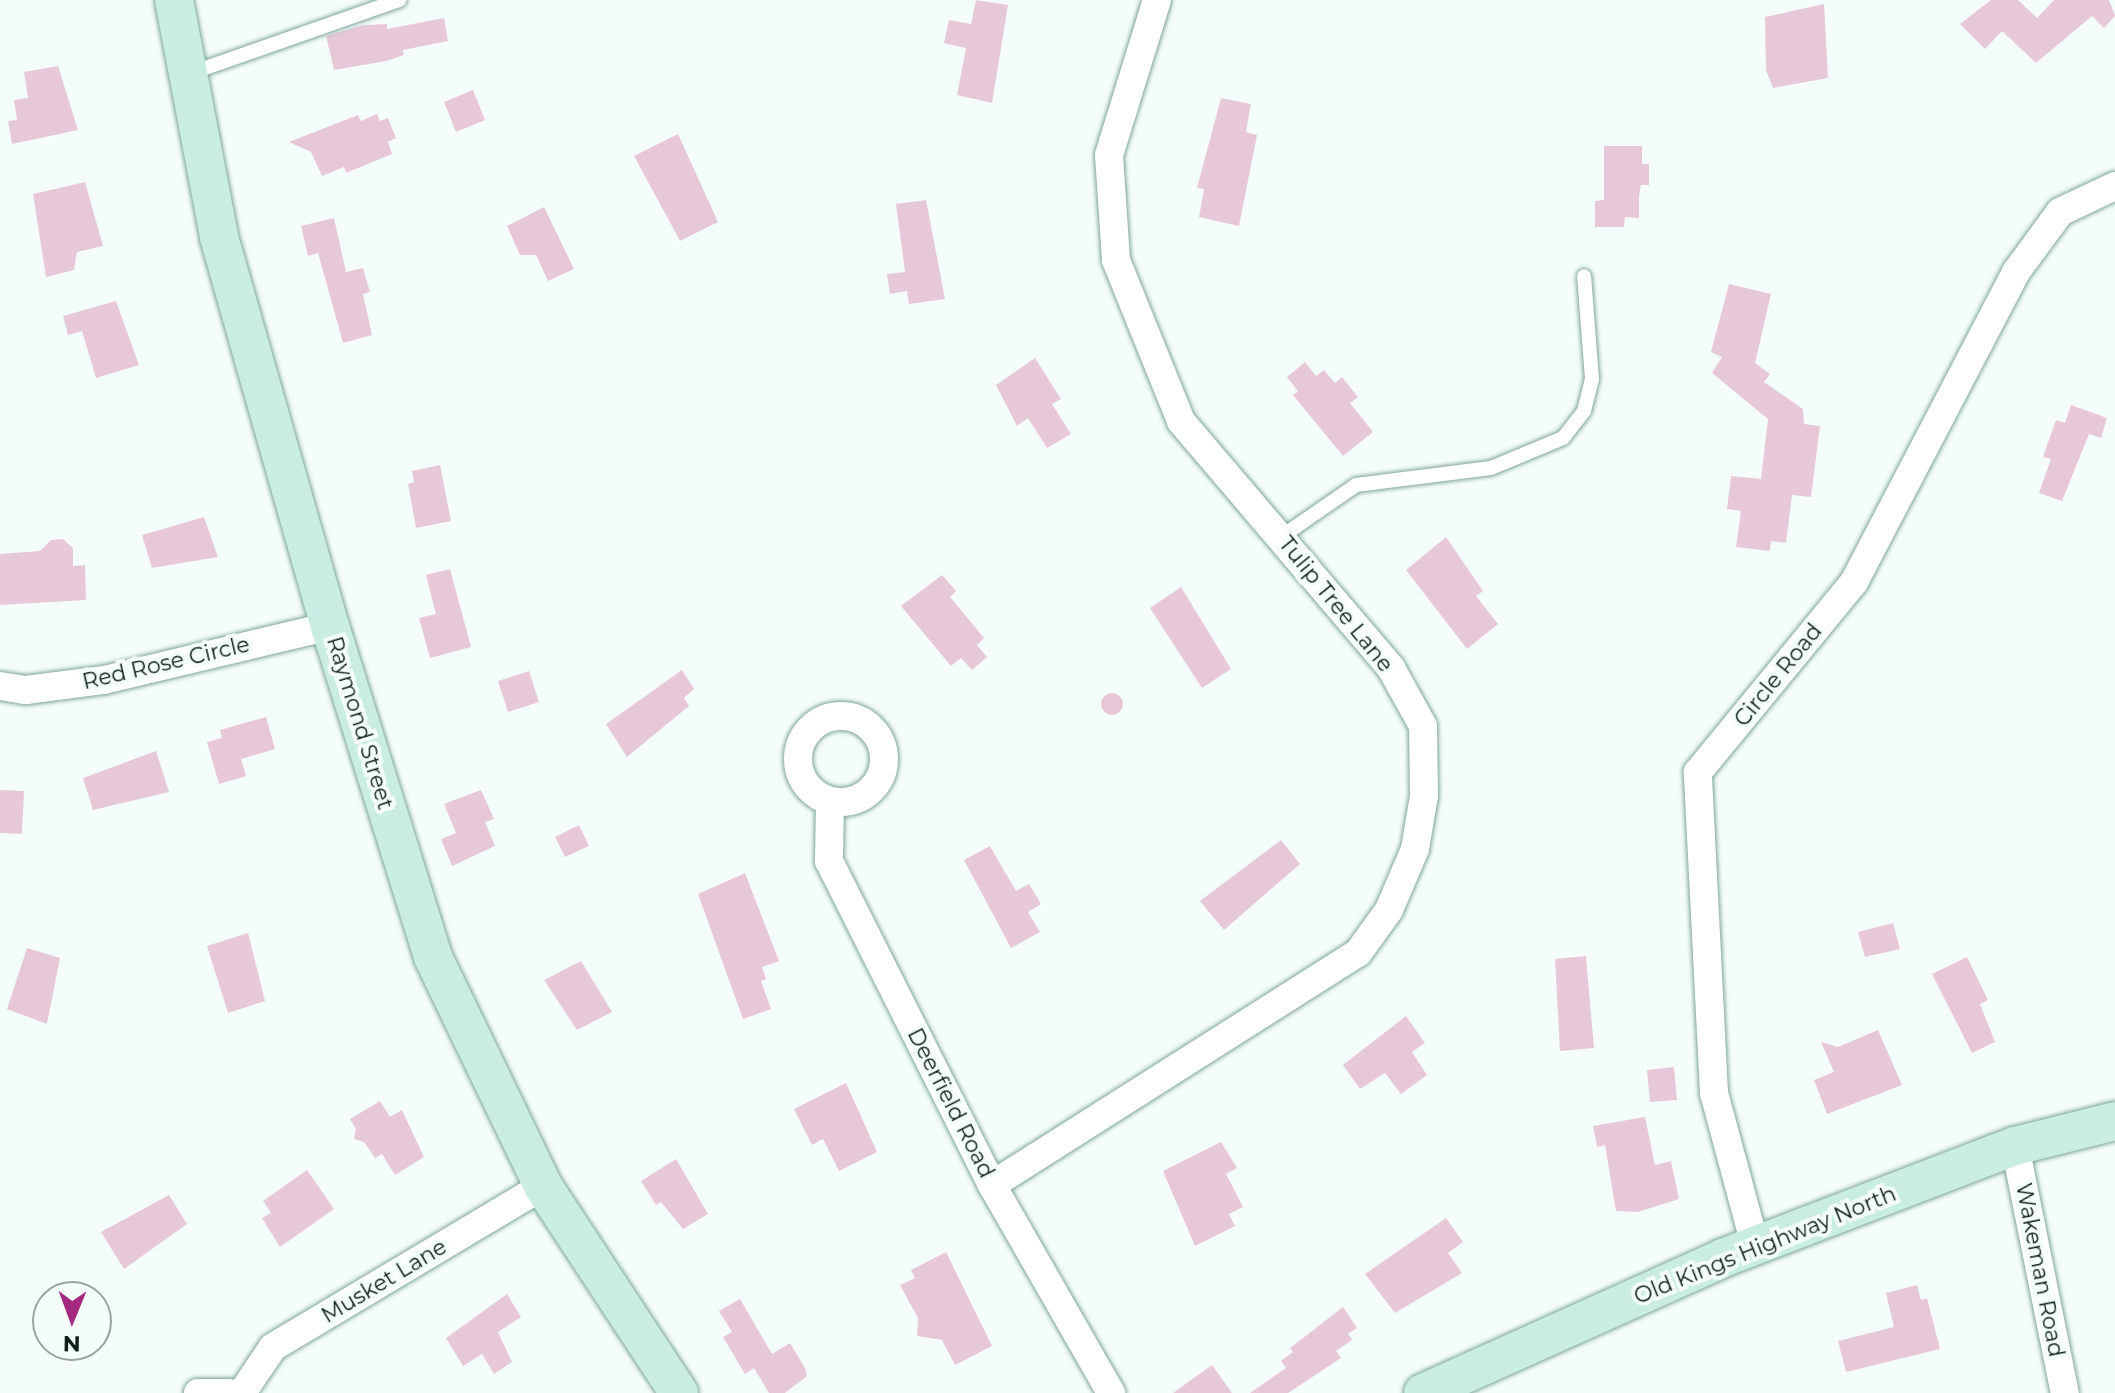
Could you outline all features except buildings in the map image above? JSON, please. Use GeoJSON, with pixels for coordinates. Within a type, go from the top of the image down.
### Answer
{"type":"FeatureCollection","features":[{"type":"Feature","properties":{"kind":"street","name":"Raymond Street"},"geometry":{"type":"LineString","coordinates":[[174,0],[219,237],[330,626],[433,957],[543,1186],[679,1393]]}},
{"type":"Feature","properties":{"kind":"street","name":"Tulip Tree Lane"},"geometry":{"type":"LineString","coordinates":[[992,1185],[1358,953],[1389,910],[1415,849],[1424,796],[1423,726],[1391,668],[1181,421],[1116,260],[1109,155],[1157,0]]}},
{"type":"Feature","properties":{"kind":"street","name":"Circle Road"},"geometry":{"type":"LineString","coordinates":[[1755,1245],[1714,1093],[1698,772],[1854,582],[2016,272],[2060,212],[2115,186]]}},
{"type":"Feature","properties":{"kind":"street","name":"Red Rose Circle"},"geometry":{"type":"LineString","coordinates":[[0,686],[26,690],[104,680],[330,626]]}},
{"type":"Feature","properties":{"kind":"street","name":"Deerfield Road"},"geometry":{"type":"LineString","coordinates":[[830,801],[829,861],[992,1185],[1111,1393]]}},
{"type":"Feature","properties":{"kind":"street","name":"Old Kings Highway North"},"geometry":{"type":"LineString","coordinates":[[1423,1393],[1755,1245],[2015,1146],[2115,1121]]}},
{"type":"Feature","properties":{"kind":"street","name":"Wakeman Road"},"geometry":{"type":"LineString","coordinates":[[2015,1146],[2065,1393]]}},
{"type":"Feature","properties":{"kind":"street","name":"Musket Lane"},"geometry":{"type":"LineString","coordinates":[[242,1393],[273,1347],[543,1186]]}},
{"type":"Feature","properties":{"kind":"street"},"geometry":{"type":"LineString","coordinates":[[198,1393],[229,1393]]}},
{"type":"Feature","properties":{"kind":"lane"},"geometry":{"type":"LineString","coordinates":[[188,74],[399,0]]}},
{"type":"Feature","properties":{"kind":"lane"},"geometry":{"type":"LineString","coordinates":[[1281,537],[1356,485],[1491,468],[1563,438],[1584,411],[1592,379],[1584,276]]}}]}
